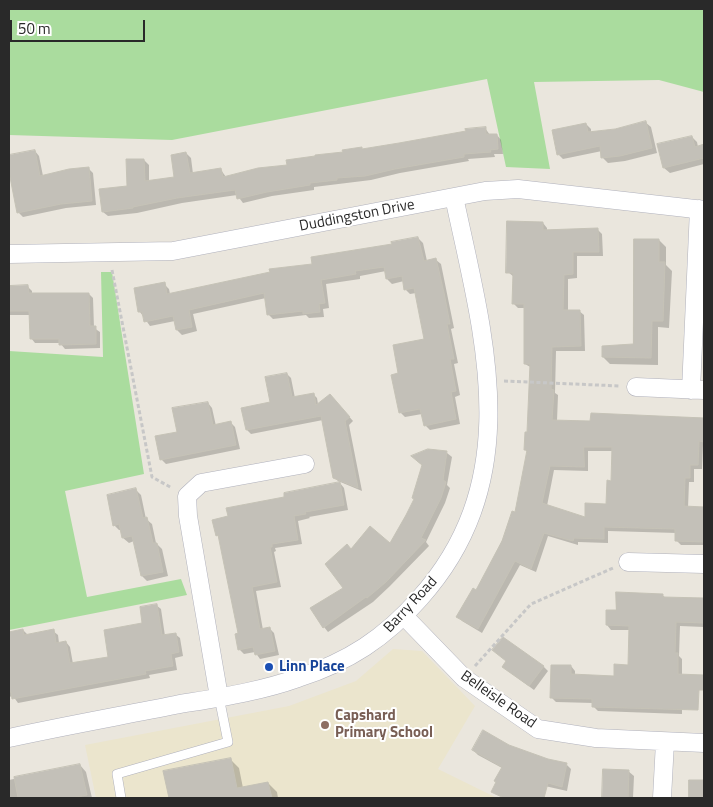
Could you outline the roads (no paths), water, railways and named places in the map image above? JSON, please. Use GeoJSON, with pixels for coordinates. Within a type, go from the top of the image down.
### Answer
{"type":"FeatureCollection","features":[{"type":"Feature","properties":{"kind":"street","name":"Duddingston Drive"},"geometry":{"type":"LineString","coordinates":[[9,254],[173,251],[485,191],[518,189],[702,210]]}},
{"type":"Feature","properties":{"kind":"street","name":"Barry Road"},"geometry":{"type":"LineString","coordinates":[[9,738],[218,697],[298,678],[340,662],[376,641],[404,616],[430,587],[450,558],[468,524],[484,474],[488,437],[490,400],[487,363],[454,197]]}},
{"type":"Feature","properties":{"kind":"street"},"geometry":{"type":"LineString","coordinates":[[636,387],[698,390],[702,210]]}},
{"type":"Feature","properties":{"kind":"street"},"geometry":{"type":"LineString","coordinates":[[218,697],[188,516],[187,496],[201,484],[305,464]]}},
{"type":"Feature","properties":{"kind":"street"},"geometry":{"type":"LineString","coordinates":[[628,562],[704,564]]}},
{"type":"Feature","properties":{"kind":"street","name":"Belleisle Road"},"geometry":{"type":"LineString","coordinates":[[404,616],[464,678],[538,729],[596,738],[704,743]]}},
{"type":"Feature","properties":{"kind":"street"},"geometry":{"type":"LineString","coordinates":[[662,798],[665,742]]}},
{"type":"Feature","properties":{"kind":"lane"},"geometry":{"type":"LineString","coordinates":[[121,798],[117,774],[228,742],[218,697]]}},
{"type":"Feature","properties":{"kind":"place","name":"Linn Place"},"geometry":{"type":"Point","coordinates":[269,667]}},
{"type":"Feature","properties":{"kind":"place","name":"Capshard Primary School"},"geometry":{"type":"Point","coordinates":[325,725]}}]}
